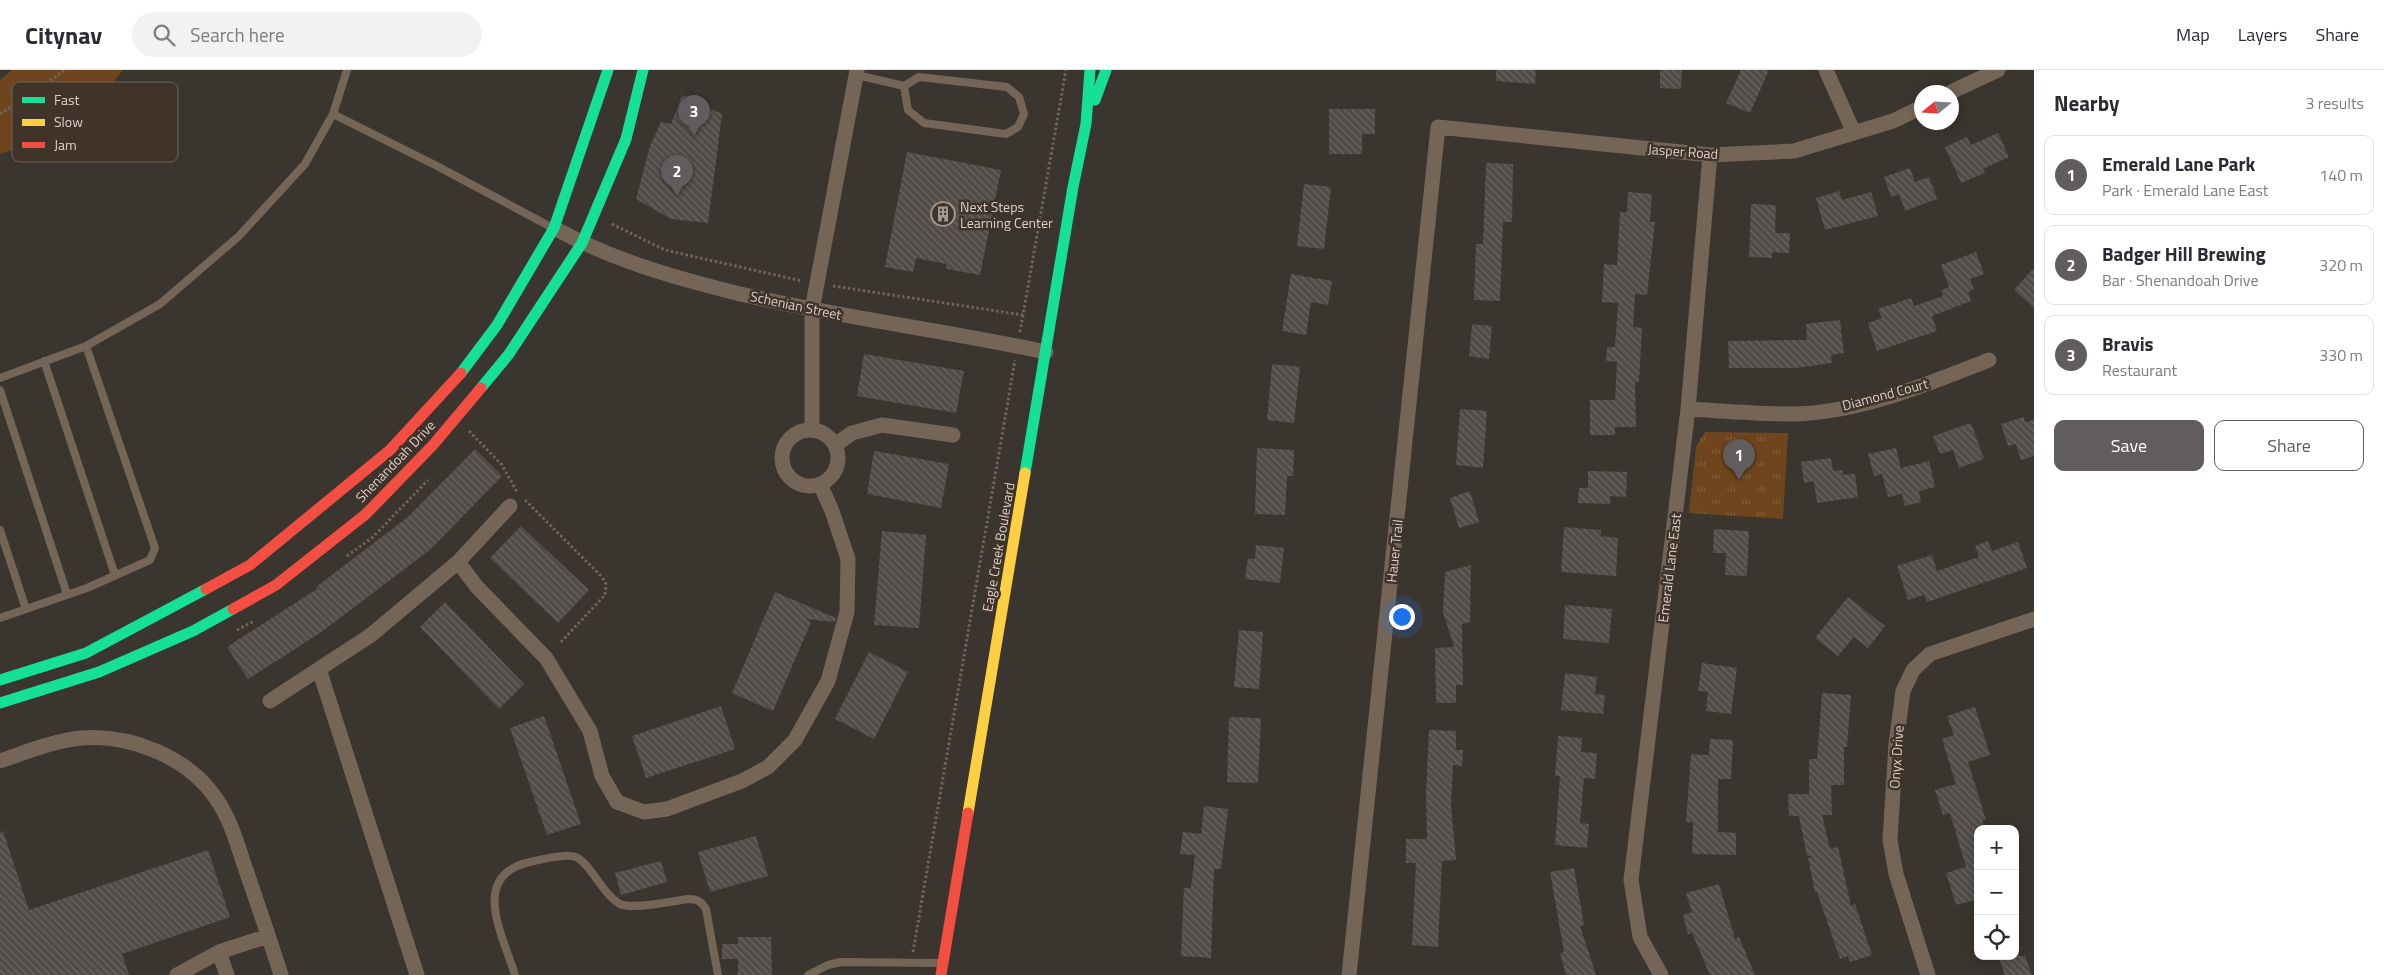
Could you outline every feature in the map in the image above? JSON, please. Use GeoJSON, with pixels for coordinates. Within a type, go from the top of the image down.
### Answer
{"type":"FeatureCollection","features":[{"type":"Feature","properties":{"kind":"street","name":"Shenandoah Drive"},"geometry":{"type":"LineString","coordinates":[[0,680],[86,652],[250,565],[390,450],[450,387],[497,325],[554,228],[608,70]]}},
{"type":"Feature","properties":{"kind":"street","name":"Shenandoah Drive"},"geometry":{"type":"LineString","coordinates":[[0,703],[99,672],[193,631],[276,584],[366,514],[433,445],[509,354],[582,243],[626,140],[643,70]]}},
{"type":"Feature","properties":{"kind":"street","name":"Eagle Creek Boulevard"},"geometry":{"type":"LineString","coordinates":[[941,975],[1086,124],[1090,70]]}},
{"type":"Feature","properties":{"kind":"street","name":"Eagle Creek Boulevard"},"geometry":{"type":"LineString","coordinates":[[1086,124],[1106,70]]}},
{"type":"Feature","properties":{"kind":"street"},"geometry":{"type":"LineString","coordinates":[[1826,70],[1854,133]]}},
{"type":"Feature","properties":{"kind":"street"},"geometry":{"type":"LineString","coordinates":[[1959,88],[1998,70]]}},
{"type":"Feature","properties":{"kind":"street"},"geometry":{"type":"LineString","coordinates":[[812,430],[812,310],[857,72]]}},
{"type":"Feature","properties":{"kind":"street","name":"Jasper Road"},"geometry":{"type":"LineString","coordinates":[[1438,126],[1710,155],[1794,150],[1892,121],[1914,111]]}},
{"type":"Feature","properties":{"kind":"street","name":"Hauer Trail"},"geometry":{"type":"LineString","coordinates":[[1349,975],[1438,126]]}},
{"type":"Feature","properties":{"kind":"street","name":"Emerald Lane East"},"geometry":{"type":"LineString","coordinates":[[1661,975],[1640,937],[1631,880],[1688,409],[1710,155]]}},
{"type":"Feature","properties":{"kind":"street","name":"Schenian Street"},"geometry":{"type":"LineString","coordinates":[[554,228],[596,250],[665,276],[812,310],[1046,352]]}},
{"type":"Feature","properties":{"kind":"street","name":"Diamond Court"},"geometry":{"type":"LineString","coordinates":[[1688,409],[1796,414],[1856,405],[1919,387],[1989,360]]}},
{"type":"Feature","properties":{"kind":"street"},"geometry":{"type":"LineString","coordinates":[[835,445],[852,433],[882,425],[953,435]]}},
{"type":"Feature","properties":{"kind":"street"},"geometry":{"type":"LineString","coordinates":[[803,430],[821,432],[835,445],[838,463],[834,472],[820,484],[810,486],[801,484],[793,479],[783,465],[784,448],[789,440],[803,430]]}},
{"type":"Feature","properties":{"kind":"street"},"geometry":{"type":"LineString","coordinates":[[458,562],[477,587],[546,658],[590,731],[602,776],[618,802],[644,812],[667,809],[742,781],[768,767],[796,740],[828,681],[847,612],[848,559],[832,511],[820,484]]}},
{"type":"Feature","properties":{"kind":"street"},"geometry":{"type":"LineString","coordinates":[[270,701],[371,635],[458,562],[510,506]]}},
{"type":"Feature","properties":{"kind":"street","name":"Onyx Drive"},"geometry":{"type":"LineString","coordinates":[[1928,975],[1901,890],[1890,840],[1896,744],[1903,691],[1913,670],[1930,654],[2034,619]]}},
{"type":"Feature","properties":{"kind":"street"},"geometry":{"type":"LineString","coordinates":[[319,669],[417,975]]}},
{"type":"Feature","properties":{"kind":"street"},"geometry":{"type":"LineString","coordinates":[[0,761],[43,746],[80,738],[105,738],[142,746],[171,758],[192,771],[217,800],[234,835],[282,975]]}},
{"type":"Feature","properties":{"kind":"street"},"geometry":{"type":"LineString","coordinates":[[177,975],[219,952],[268,936]]}},
{"type":"Feature","properties":{"kind":"street"},"geometry":{"type":"LineString","coordinates":[[219,952],[226,975]]}},
{"type":"Feature","properties":{"kind":"lane"},"geometry":{"type":"LineString","coordinates":[[0,378],[86,346],[160,304],[239,236],[305,164],[333,114],[347,70]]}},
{"type":"Feature","properties":{"kind":"lane"},"geometry":{"type":"LineString","coordinates":[[857,72],[904,86],[919,77],[1007,87],[1019,97],[1024,114],[1018,127],[1006,134],[924,123],[908,110],[904,86]]}},
{"type":"Feature","properties":{"kind":"lane"},"geometry":{"type":"LineString","coordinates":[[333,114],[554,228]]}},
{"type":"Feature","properties":{"kind":"lane"},"geometry":{"type":"LineString","coordinates":[[0,618],[115,576],[150,560],[155,548],[86,346]]}},
{"type":"Feature","properties":{"kind":"lane"},"geometry":{"type":"LineString","coordinates":[[44,361],[115,576]]}},
{"type":"Feature","properties":{"kind":"lane"},"geometry":{"type":"LineString","coordinates":[[0,390],[67,594]]}},
{"type":"Feature","properties":{"kind":"lane"},"geometry":{"type":"LineString","coordinates":[[0,530],[26,608]]}},
{"type":"Feature","properties":{"kind":"lane"},"geometry":{"type":"LineString","coordinates":[[516,975],[494,904],[494,892],[504,874],[515,866],[532,861],[567,856],[579,860],[609,895],[621,904],[632,906],[688,899],[696,899],[703,903],[706,909],[718,975]]}},
{"type":"Feature","properties":{"kind":"lane"},"geometry":{"type":"LineString","coordinates":[[808,975],[828,965],[841,962],[943,963]]}},
{"type":"Feature","properties":{"kind":"path"},"geometry":{"type":"LineString","coordinates":[[47,82],[65,70]]}},
{"type":"Feature","properties":{"kind":"path"},"geometry":{"type":"LineString","coordinates":[[911,962],[1066,70]]}},
{"type":"Feature","properties":{"kind":"path"},"geometry":{"type":"LineString","coordinates":[[0,114],[12,106]]}},
{"type":"Feature","properties":{"kind":"path"},"geometry":{"type":"LineString","coordinates":[[468,431],[502,465],[514,489],[602,577],[606,584],[606,595],[560,643]]}},
{"type":"Feature","properties":{"kind":"green space"},"geometry":{"type":"Polygon","coordinates":[[[12,70],[123,70],[112,82],[12,82],[12,150],[0,154],[0,80],[12,70]]]}},
{"type":"Feature","properties":{"kind":"green space"},"geometry":{"type":"Polygon","coordinates":[[[1705,432],[1788,433],[1783,519],[1689,513],[1696,447],[1705,432]]]}},
{"type":"Feature","properties":{"kind":"building"},"geometry":{"type":"Polygon","coordinates":[[[1496,70],[1536,70],[1535,84],[1496,81],[1496,70]]]}},
{"type":"Feature","properties":{"kind":"building"},"geometry":{"type":"Polygon","coordinates":[[[1660,70],[1682,70],[1681,89],[1660,88],[1660,70]]]}},
{"type":"Feature","properties":{"kind":"building"},"geometry":{"type":"Polygon","coordinates":[[[1741,70],[1769,70],[1750,113],[1726,103],[1741,70]]]}},
{"type":"Feature","properties":{"kind":"building"},"geometry":{"type":"Polygon","coordinates":[[[682,95],[722,114],[708,223],[671,219],[636,199],[650,146],[661,122],[671,124],[682,95]]]}},
{"type":"Feature","properties":{"kind":"building"},"geometry":{"type":"Polygon","coordinates":[[[1329,109],[1375,109],[1375,134],[1362,134],[1362,154],[1329,154],[1329,109]]]}},
{"type":"Feature","properties":{"kind":"building"},"geometry":{"type":"Polygon","coordinates":[[[1998,133],[2009,157],[1983,169],[1985,173],[1961,183],[1945,147],[1967,137],[1971,145],[1998,133]]]}},
{"type":"Feature","properties":{"kind":"building","name":"Next Steps Learning Center"},"geometry":{"type":"Polygon","coordinates":[[[907,152],[1001,170],[980,275],[947,269],[946,264],[916,258],[913,272],[885,267],[907,152]]]}},
{"type":"Feature","properties":{"kind":"building"},"geometry":{"type":"Polygon","coordinates":[[[1486,163],[1513,164],[1512,222],[1503,222],[1500,301],[1474,300],[1476,244],[1483,244],[1486,163]]]}},
{"type":"Feature","properties":{"kind":"building"},"geometry":{"type":"Polygon","coordinates":[[[1910,168],[1915,182],[1929,177],[1937,199],[1905,211],[1899,194],[1891,197],[1884,177],[1910,168]]]}},
{"type":"Feature","properties":{"kind":"building"},"geometry":{"type":"Polygon","coordinates":[[[1304,184],[1331,187],[1324,249],[1297,246],[1304,184]]]}},
{"type":"Feature","properties":{"kind":"building"},"geometry":{"type":"Polygon","coordinates":[[[1839,191],[1842,200],[1871,192],[1878,216],[1825,230],[1816,198],[1839,191]]]}},
{"type":"Feature","properties":{"kind":"building"},"geometry":{"type":"Polygon","coordinates":[[[1628,192],[1652,194],[1650,222],[1655,222],[1647,295],[1635,294],[1633,327],[1642,328],[1639,382],[1635,382],[1636,427],[1615,427],[1615,435],[1590,435],[1590,400],[1615,400],[1617,362],[1606,361],[1607,347],[1615,347],[1618,303],[1602,302],[1604,264],[1617,265],[1620,212],[1627,212],[1628,192]]]}},
{"type":"Feature","properties":{"kind":"building"},"geometry":{"type":"Polygon","coordinates":[[[1751,204],[1776,205],[1775,233],[1790,233],[1789,253],[1772,252],[1772,258],[1749,257],[1751,204]]]}},
{"type":"Feature","properties":{"kind":"building"},"geometry":{"type":"Polygon","coordinates":[[[1976,252],[1984,274],[1970,279],[1974,289],[1968,292],[1971,301],[1932,316],[1937,331],[1877,351],[1868,323],[1882,318],[1878,309],[1911,298],[1914,306],[1943,296],[1941,290],[1949,287],[1941,265],[1976,252]]]}},
{"type":"Feature","properties":{"kind":"building"},"geometry":{"type":"Polygon","coordinates":[[[2034,268],[2034,308],[2014,290],[2034,268]]]}},
{"type":"Feature","properties":{"kind":"building"},"geometry":{"type":"Polygon","coordinates":[[[1291,274],[1332,281],[1328,305],[1311,302],[1306,335],[1282,331],[1291,274]]]}},
{"type":"Feature","properties":{"kind":"building"},"geometry":{"type":"Polygon","coordinates":[[[1840,320],[1844,353],[1831,355],[1832,363],[1795,368],[1729,368],[1728,341],[1807,340],[1806,324],[1840,320]]]}},
{"type":"Feature","properties":{"kind":"building"},"geometry":{"type":"Polygon","coordinates":[[[1472,324],[1492,326],[1489,359],[1469,356],[1472,324]]]}},
{"type":"Feature","properties":{"kind":"building"},"geometry":{"type":"Polygon","coordinates":[[[864,354],[964,371],[956,413],[857,396],[864,354]]]}},
{"type":"Feature","properties":{"kind":"building"},"geometry":{"type":"Polygon","coordinates":[[[1272,364],[1300,367],[1294,423],[1267,420],[1272,364]]]}},
{"type":"Feature","properties":{"kind":"building"},"geometry":{"type":"Polygon","coordinates":[[[1460,409],[1487,411],[1483,468],[1456,465],[1460,409]]]}},
{"type":"Feature","properties":{"kind":"building"},"geometry":{"type":"Polygon","coordinates":[[[2024,417],[2025,422],[2034,420],[2034,456],[2021,460],[2016,444],[2008,446],[2001,424],[2024,417]]]}},
{"type":"Feature","properties":{"kind":"building"},"geometry":{"type":"Polygon","coordinates":[[[1971,423],[1984,459],[1959,468],[1953,450],[1940,454],[1933,436],[1971,423]]]}},
{"type":"Feature","properties":{"kind":"building"},"geometry":{"type":"Polygon","coordinates":[[[1257,448],[1294,450],[1293,476],[1287,476],[1285,515],[1255,514],[1257,448]]]}},
{"type":"Feature","properties":{"kind":"building"},"geometry":{"type":"Polygon","coordinates":[[[1896,448],[1901,468],[1929,461],[1935,487],[1919,491],[1921,502],[1905,506],[1902,494],[1888,497],[1882,474],[1874,476],[1868,454],[1896,448]]]}},
{"type":"Feature","properties":{"kind":"building"},"geometry":{"type":"Polygon","coordinates":[[[475,449],[502,476],[431,549],[320,633],[248,679],[227,647],[317,589],[316,587],[408,517],[475,449]]]}},
{"type":"Feature","properties":{"kind":"building"},"geometry":{"type":"Polygon","coordinates":[[[874,451],[949,464],[941,508],[867,494],[874,451]]]}},
{"type":"Feature","properties":{"kind":"building"},"geometry":{"type":"Polygon","coordinates":[[[1831,458],[1833,471],[1842,470],[1843,475],[1855,474],[1858,497],[1817,503],[1814,481],[1804,483],[1801,462],[1831,458]]]}},
{"type":"Feature","properties":{"kind":"building"},"geometry":{"type":"Polygon","coordinates":[[[1588,471],[1627,472],[1626,497],[1610,496],[1610,504],[1578,503],[1579,488],[1588,488],[1588,471]]]}},
{"type":"Feature","properties":{"kind":"building"},"geometry":{"type":"Polygon","coordinates":[[[1470,491],[1479,522],[1459,528],[1450,498],[1470,491]]]}},
{"type":"Feature","properties":{"kind":"building"},"geometry":{"type":"Polygon","coordinates":[[[521,526],[589,590],[558,623],[490,558],[521,526]]]}},
{"type":"Feature","properties":{"kind":"building"},"geometry":{"type":"Polygon","coordinates":[[[1564,527],[1601,530],[1601,536],[1618,538],[1616,576],[1561,572],[1564,527]]]}},
{"type":"Feature","properties":{"kind":"building"},"geometry":{"type":"Polygon","coordinates":[[[1714,529],[1749,531],[1747,576],[1725,575],[1726,553],[1713,553],[1714,529]]]}},
{"type":"Feature","properties":{"kind":"building"},"geometry":{"type":"Polygon","coordinates":[[[882,531],[926,535],[919,628],[874,625],[882,531]]]}},
{"type":"Feature","properties":{"kind":"building"},"geometry":{"type":"Polygon","coordinates":[[[1988,541],[1992,551],[2018,542],[2027,568],[1927,602],[1924,595],[1908,600],[1897,566],[1932,555],[1937,571],[1979,557],[1975,546],[1988,541]]]}},
{"type":"Feature","properties":{"kind":"building"},"geometry":{"type":"Polygon","coordinates":[[[1256,545],[1284,548],[1280,583],[1245,579],[1248,558],[1255,559],[1256,545]]]}},
{"type":"Feature","properties":{"kind":"building"},"geometry":{"type":"Polygon","coordinates":[[[1471,565],[1470,622],[1462,624],[1463,685],[1456,685],[1456,703],[1436,703],[1435,648],[1454,647],[1443,612],[1445,572],[1471,565]]]}},
{"type":"Feature","properties":{"kind":"building"},"geometry":{"type":"Polygon","coordinates":[[[775,592],[836,618],[835,622],[806,619],[811,622],[773,711],[732,693],[775,592]]]}},
{"type":"Feature","properties":{"kind":"building"},"geometry":{"type":"Polygon","coordinates":[[[1848,597],[1885,626],[1868,648],[1854,637],[1838,656],[1815,638],[1848,597]]]}},
{"type":"Feature","properties":{"kind":"building"},"geometry":{"type":"Polygon","coordinates":[[[445,602],[524,684],[499,709],[420,627],[445,602]]]}},
{"type":"Feature","properties":{"kind":"building"},"geometry":{"type":"Polygon","coordinates":[[[1565,605],[1612,609],[1609,643],[1563,639],[1565,605]]]}},
{"type":"Feature","properties":{"kind":"building"},"geometry":{"type":"Polygon","coordinates":[[[1239,630],[1263,632],[1259,689],[1234,687],[1239,630]]]}},
{"type":"Feature","properties":{"kind":"building"},"geometry":{"type":"Polygon","coordinates":[[[869,652],[908,672],[874,739],[835,719],[869,652]]]}},
{"type":"Feature","properties":{"kind":"building"},"geometry":{"type":"Polygon","coordinates":[[[1702,663],[1737,668],[1731,714],[1706,711],[1708,692],[1698,691],[1702,663]]]}},
{"type":"Feature","properties":{"kind":"building"},"geometry":{"type":"Polygon","coordinates":[[[1565,673],[1597,677],[1595,694],[1605,695],[1603,714],[1561,710],[1565,673]]]}},
{"type":"Feature","properties":{"kind":"building"},"geometry":{"type":"Polygon","coordinates":[[[1822,693],[1851,695],[1847,747],[1844,747],[1844,785],[1831,785],[1832,815],[1822,815],[1830,849],[1838,847],[1851,906],[1855,904],[1872,955],[1850,962],[1848,956],[1840,959],[1817,892],[1815,892],[1808,858],[1813,856],[1807,856],[1799,816],[1789,816],[1788,794],[1809,794],[1809,759],[1817,759],[1822,693]]]}},
{"type":"Feature","properties":{"kind":"building"},"geometry":{"type":"Polygon","coordinates":[[[721,706],[735,749],[646,778],[632,736],[721,706]]]}},
{"type":"Feature","properties":{"kind":"building"},"geometry":{"type":"Polygon","coordinates":[[[1975,707],[1990,755],[1968,762],[1986,820],[1982,821],[1984,825],[1974,825],[1974,900],[1956,905],[1946,873],[1966,867],[1950,813],[1943,815],[1935,790],[1956,784],[1942,739],[1954,735],[1947,716],[1975,707]]]}},
{"type":"Feature","properties":{"kind":"building"},"geometry":{"type":"Polygon","coordinates":[[[544,716],[581,824],[547,835],[510,728],[544,716]]]}},
{"type":"Feature","properties":{"kind":"building"},"geometry":{"type":"Polygon","coordinates":[[[1229,717],[1261,718],[1258,783],[1227,782],[1229,717]]]}},
{"type":"Feature","properties":{"kind":"building"},"geometry":{"type":"Polygon","coordinates":[[[1429,730],[1456,731],[1456,750],[1463,750],[1462,766],[1453,765],[1451,806],[1456,860],[1442,861],[1438,947],[1412,945],[1416,863],[1406,863],[1406,839],[1427,839],[1426,794],[1429,730]]]}},
{"type":"Feature","properties":{"kind":"building"},"geometry":{"type":"Polygon","coordinates":[[[1558,736],[1582,738],[1581,752],[1597,753],[1595,779],[1584,778],[1580,823],[1589,824],[1587,848],[1555,845],[1560,776],[1555,776],[1558,736]]]}},
{"type":"Feature","properties":{"kind":"building"},"geometry":{"type":"Polygon","coordinates":[[[1710,739],[1733,740],[1731,779],[1718,779],[1718,832],[1736,833],[1736,855],[1692,854],[1693,822],[1686,822],[1691,754],[1709,755],[1710,739]]]}},
{"type":"Feature","properties":{"kind":"building"},"geometry":{"type":"Polygon","coordinates":[[[1204,806],[1228,809],[1221,869],[1214,869],[1211,958],[1181,956],[1184,888],[1191,888],[1195,855],[1180,854],[1183,832],[1201,834],[1204,806]]]}},
{"type":"Feature","properties":{"kind":"building"},"geometry":{"type":"Polygon","coordinates":[[[3,831],[29,910],[208,850],[230,917],[122,954],[129,975],[0,975],[0,832],[3,831]]]}},
{"type":"Feature","properties":{"kind":"building"},"geometry":{"type":"Polygon","coordinates":[[[756,836],[768,876],[710,892],[698,852],[756,836]]]}},
{"type":"Feature","properties":{"kind":"building"},"geometry":{"type":"Polygon","coordinates":[[[661,861],[667,882],[621,895],[615,873],[661,861]]]}},
{"type":"Feature","properties":{"kind":"building"},"geometry":{"type":"Polygon","coordinates":[[[1574,868],[1584,925],[1580,926],[1596,975],[1566,975],[1560,953],[1564,952],[1550,872],[1574,868]]]}},
{"type":"Feature","properties":{"kind":"building"},"geometry":{"type":"Polygon","coordinates":[[[1719,884],[1735,939],[1739,937],[1755,975],[1710,975],[1692,933],[1688,934],[1683,915],[1692,912],[1686,893],[1719,884]]]}},
{"type":"Feature","properties":{"kind":"building"},"geometry":{"type":"Polygon","coordinates":[[[738,937],[771,937],[772,975],[738,975],[738,959],[722,959],[722,944],[738,944],[738,937]]]}},
{"type":"Feature","properties":{"kind":"building"},"geometry":{"type":"Polygon","coordinates":[[[2019,956],[2025,956],[2032,975],[2005,975],[1999,960],[2019,960],[2019,956]]]}},
{"type":"Feature","properties":{"kind":"traffic: fast"},"geometry":{"type":"LineString","coordinates":[[461,373],[497,325],[554,228],[608,70]]}},
{"type":"Feature","properties":{"kind":"traffic: fast"},"geometry":{"type":"LineString","coordinates":[[481,388],[509,354],[582,243],[626,139],[643,70]]}},
{"type":"Feature","properties":{"kind":"traffic: fast"},"geometry":{"type":"LineString","coordinates":[[1025,473],[1073,187],[1086,124],[1090,70]]}},
{"type":"Feature","properties":{"kind":"traffic: fast"},"geometry":{"type":"LineString","coordinates":[[1095,100],[1106,70]]}},
{"type":"Feature","properties":{"kind":"traffic: fast"},"geometry":{"type":"LineString","coordinates":[[0,680],[86,653],[206,589]]}},
{"type":"Feature","properties":{"kind":"traffic: fast"},"geometry":{"type":"LineString","coordinates":[[0,703],[99,672],[193,631],[233,609]]}},
{"type":"Feature","properties":{"kind":"traffic: slow"},"geometry":{"type":"LineString","coordinates":[[968,813],[1025,473]]}},
{"type":"Feature","properties":{"kind":"traffic: jam"},"geometry":{"type":"LineString","coordinates":[[206,589],[250,565],[390,450],[461,373]]}},
{"type":"Feature","properties":{"kind":"traffic: jam"},"geometry":{"type":"LineString","coordinates":[[233,609],[276,585],[366,514],[433,445],[481,388]]}},
{"type":"Feature","properties":{"kind":"traffic: jam"},"geometry":{"type":"LineString","coordinates":[[941,975],[968,813]]}},
{"type":"Feature","properties":{"kind":"place","name":"Bravis"},"geometry":{"type":"Point","coordinates":[694,136]}},
{"type":"Feature","properties":{"kind":"place","name":"Badger Hill Brewing"},"geometry":{"type":"Point","coordinates":[677,196]}},
{"type":"Feature","properties":{"kind":"place","name":"Next Steps Learning Center"},"geometry":{"type":"Point","coordinates":[943,214]}},
{"type":"Feature","properties":{"kind":"place","name":"Emerald Lane Park"},"geometry":{"type":"Point","coordinates":[1739,480]}}]}
